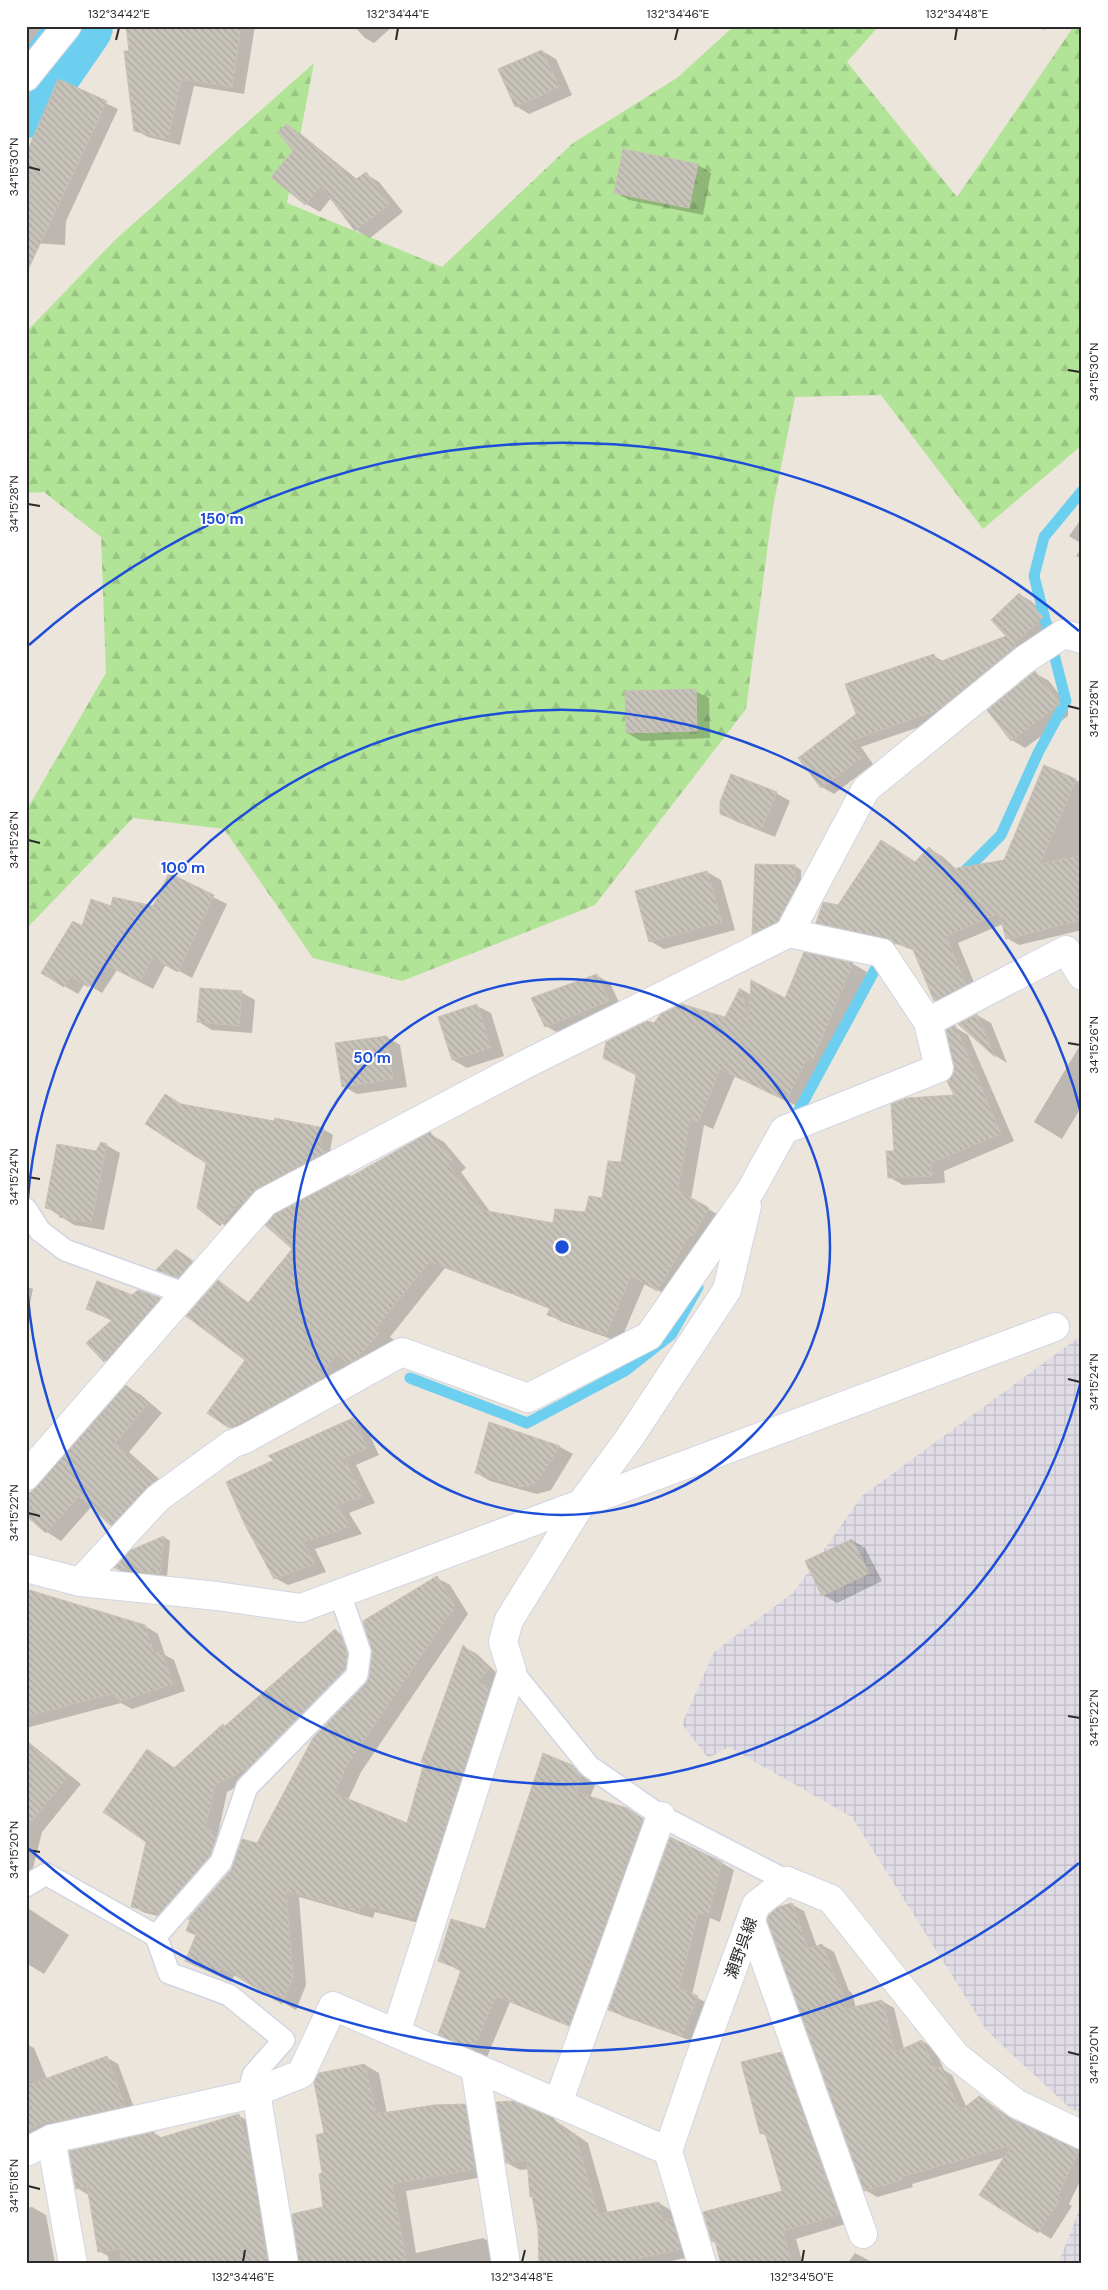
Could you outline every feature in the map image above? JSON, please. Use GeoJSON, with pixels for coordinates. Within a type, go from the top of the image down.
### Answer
{"type":"FeatureCollection","features":[{"type":"Feature","properties":{"kind":"street"},"geometry":{"type":"LineString","coordinates":[[26,77],[67,26]]}},
{"type":"Feature","properties":{"kind":"street"},"geometry":{"type":"LineString","coordinates":[[26,1476],[266,1202],[533,1061],[790,933],[866,788],[1024,660],[1063,634],[1082,639]]}},
{"type":"Feature","properties":{"kind":"street"},"geometry":{"type":"LineString","coordinates":[[80,1582],[158,1498],[232,1444],[245,1440],[402,1352],[528,1398],[649,1336],[751,1190],[784,1130],[939,1068],[928,1022],[882,953],[790,933]]}},
{"type":"Feature","properties":{"kind":"street"},"geometry":{"type":"LineString","coordinates":[[928,1022],[1066,950],[1082,976]]}},
{"type":"Feature","properties":{"kind":"street"},"geometry":{"type":"LineString","coordinates":[[396,2033],[512,1671],[503,1642],[509,1620],[581,1504],[630,1437],[727,1290],[751,1190]]}},
{"type":"Feature","properties":{"kind":"street"},"geometry":{"type":"LineString","coordinates":[[26,1568],[80,1582],[218,1596],[301,1608],[1055,1327]]}},
{"type":"Feature","properties":{"kind":"street"},"geometry":{"type":"LineString","coordinates":[[558,2103],[661,1816]]}},
{"type":"Feature","properties":{"kind":"street"},"geometry":{"type":"LineString","coordinates":[[787,1881],[831,1899],[956,2056],[1017,2104],[1082,2134]]}},
{"type":"Feature","properties":{"kind":"street","name":"瀬野呉線"},"geometry":{"type":"LineString","coordinates":[[668,2151],[756,1905],[787,1881]]}},
{"type":"Feature","properties":{"kind":"street"},"geometry":{"type":"LineString","coordinates":[[751,1920],[863,2234]]}},
{"type":"Feature","properties":{"kind":"street"},"geometry":{"type":"LineString","coordinates":[[26,2152],[50,2139],[252,2094],[301,2074],[334,2006],[668,2151],[702,2264]]}},
{"type":"Feature","properties":{"kind":"street"},"geometry":{"type":"LineString","coordinates":[[475,2068],[506,2264]]}},
{"type":"Feature","properties":{"kind":"street"},"geometry":{"type":"LineString","coordinates":[[252,2094],[284,2264]]}},
{"type":"Feature","properties":{"kind":"street"},"geometry":{"type":"LineString","coordinates":[[50,2139],[73,2264]]}},
{"type":"Feature","properties":{"kind":"lane"},"geometry":{"type":"LineString","coordinates":[[26,1209],[40,1230],[66,1250],[186,1294]]}},
{"type":"Feature","properties":{"kind":"lane"},"geometry":{"type":"LineString","coordinates":[[156,1936],[221,1862],[247,1787],[357,1675],[360,1652],[340,1594]]}},
{"type":"Feature","properties":{"kind":"lane"},"geometry":{"type":"LineString","coordinates":[[512,1671],[589,1766],[661,1816],[787,1881]]}},
{"type":"Feature","properties":{"kind":"lane"},"geometry":{"type":"LineString","coordinates":[[26,1886],[46,1874],[156,1936],[169,1973],[228,1995],[284,2040],[253,2075],[252,2094]]}},
{"type":"Feature","properties":{"kind":"shaded area"},"geometry":{"type":"Polygon","coordinates":[[[1082,1335],[1082,2113],[1071,2109],[987,2031],[852,1817],[729,1747],[708,1758],[682,1724],[714,1652],[794,1592],[862,1496],[1082,1335]]]}},
{"type":"Feature","properties":{"kind":"shaded area"},"geometry":{"type":"Polygon","coordinates":[[[1082,2203],[1082,2264],[1058,2264],[1082,2203]]]}},
{"type":"Feature","properties":{"kind":"green space"},"geometry":{"type":"Polygon","coordinates":[[[734,26],[879,26],[847,62],[957,197],[1074,26],[1082,26],[1082,445],[983,529],[881,395],[795,397],[773,507],[746,709],[595,905],[402,981],[313,958],[224,829],[133,818],[26,929],[26,811],[106,673],[101,537],[44,492],[26,493],[26,332],[115,240],[314,63],[287,203],[442,267],[573,143],[677,78],[734,26]]]}},
{"type":"Feature","properties":{"kind":"building"},"geometry":{"type":"Polygon","coordinates":[[[126,26],[241,26],[232,87],[181,79],[168,139],[134,131],[124,51],[129,51],[126,26]]]}},
{"type":"Feature","properties":{"kind":"building"},"geometry":{"type":"Polygon","coordinates":[[[542,50],[559,87],[515,107],[498,69],[542,50]]]}},
{"type":"Feature","properties":{"kind":"building"},"geometry":{"type":"Polygon","coordinates":[[[58,79],[107,101],[26,274],[26,241],[31,177],[26,175],[26,154],[58,79]]]}},
{"type":"Feature","properties":{"kind":"building"},"geometry":{"type":"Polygon","coordinates":[[[287,124],[355,180],[366,172],[390,204],[355,231],[321,186],[305,205],[271,177],[293,151],[278,132],[287,124]]]}},
{"type":"Feature","properties":{"kind":"building"},"geometry":{"type":"Polygon","coordinates":[[[623,149],[698,164],[689,208],[614,193],[623,149]]]}},
{"type":"Feature","properties":{"kind":"building"},"geometry":{"type":"Polygon","coordinates":[[[1019,593],[1043,617],[1014,644],[1016,646],[938,710],[850,741],[862,757],[821,788],[798,758],[856,714],[845,684],[934,654],[937,663],[1006,636],[991,620],[1019,593]]]}},
{"type":"Feature","properties":{"kind":"building"},"geometry":{"type":"Polygon","coordinates":[[[1035,671],[1060,704],[1011,741],[987,710],[1035,671]]]}},
{"type":"Feature","properties":{"kind":"building"},"geometry":{"type":"Polygon","coordinates":[[[696,689],[697,731],[626,733],[625,691],[696,689]]]}},
{"type":"Feature","properties":{"kind":"building"},"geometry":{"type":"Polygon","coordinates":[[[1044,765],[1076,779],[1040,864],[1082,855],[1082,920],[1006,939],[999,913],[946,936],[966,985],[934,1001],[912,947],[893,943],[885,938],[816,923],[823,902],[838,905],[881,840],[915,862],[929,847],[952,869],[1004,860],[1044,765]]]}},
{"type":"Feature","properties":{"kind":"building"},"geometry":{"type":"Polygon","coordinates":[[[731,774],[777,792],[761,830],[720,814],[720,802],[731,774]]]}},
{"type":"Feature","properties":{"kind":"building"},"geometry":{"type":"Polygon","coordinates":[[[755,864],[795,865],[795,889],[778,921],[752,934],[755,864]]]}},
{"type":"Feature","properties":{"kind":"building"},"geometry":{"type":"Polygon","coordinates":[[[707,871],[722,922],[649,942],[635,891],[707,871]]]}},
{"type":"Feature","properties":{"kind":"building"},"geometry":{"type":"Polygon","coordinates":[[[169,873],[214,895],[178,972],[152,958],[140,982],[103,963],[88,987],[71,976],[64,987],[41,973],[73,921],[82,926],[91,899],[111,906],[113,897],[153,906],[169,873]]]}},
{"type":"Feature","properties":{"kind":"building"},"geometry":{"type":"Polygon","coordinates":[[[804,952],[853,963],[812,1061],[807,1059],[786,1101],[720,1069],[698,1122],[690,1118],[678,1190],[709,1208],[693,1236],[690,1235],[657,1291],[631,1276],[606,1335],[547,1315],[550,1308],[430,1261],[376,1328],[381,1331],[354,1361],[349,1364],[337,1354],[318,1381],[229,1428],[207,1413],[245,1360],[186,1316],[218,1280],[248,1303],[292,1249],[265,1225],[275,1214],[349,1175],[350,1177],[430,1132],[453,1160],[448,1164],[482,1210],[553,1223],[555,1209],[585,1212],[589,1196],[602,1198],[608,1161],[621,1162],[636,1075],[603,1058],[606,1042],[647,1021],[654,1023],[661,1014],[682,1004],[725,1017],[740,988],[749,1019],[751,980],[785,998],[804,952]]]}},
{"type":"Feature","properties":{"kind":"building"},"geometry":{"type":"Polygon","coordinates":[[[597,974],[609,1001],[545,1027],[531,998],[597,974]]]}},
{"type":"Feature","properties":{"kind":"building"},"geometry":{"type":"Polygon","coordinates":[[[200,988],[242,991],[239,1026],[197,1022],[200,988]]]}},
{"type":"Feature","properties":{"kind":"building"},"geometry":{"type":"Polygon","coordinates":[[[477,1004],[491,1048],[452,1060],[438,1017],[477,1004]]]}},
{"type":"Feature","properties":{"kind":"building"},"geometry":{"type":"Polygon","coordinates":[[[977,1014],[995,1057],[958,1024],[977,1014]]]}},
{"type":"Feature","properties":{"kind":"building"},"geometry":{"type":"Polygon","coordinates":[[[955,1025],[1001,1134],[931,1163],[932,1176],[888,1178],[886,1151],[894,1151],[891,1104],[907,1098],[954,1095],[947,1081],[954,1072],[954,1065],[946,1030],[955,1025]]]}},
{"type":"Feature","properties":{"kind":"building"},"geometry":{"type":"Polygon","coordinates":[[[387,1036],[393,1079],[342,1087],[335,1043],[387,1036]]]}},
{"type":"Feature","properties":{"kind":"building"},"geometry":{"type":"Polygon","coordinates":[[[165,1094],[181,1104],[274,1121],[275,1118],[324,1128],[320,1144],[327,1151],[257,1188],[242,1204],[239,1202],[220,1226],[197,1208],[206,1163],[145,1124],[165,1094]]]}},
{"type":"Feature","properties":{"kind":"building"},"geometry":{"type":"Polygon","coordinates":[[[101,1142],[107,1144],[91,1223],[59,1217],[62,1212],[45,1208],[57,1144],[96,1151],[101,1142]]]}},
{"type":"Feature","properties":{"kind":"building"},"geometry":{"type":"Polygon","coordinates":[[[176,1249],[193,1261],[178,1278],[156,1270],[176,1249]]]}},
{"type":"Feature","properties":{"kind":"building"},"geometry":{"type":"Polygon","coordinates":[[[97,1281],[132,1295],[138,1290],[160,1298],[104,1362],[86,1343],[112,1320],[86,1309],[97,1281]]]}},
{"type":"Feature","properties":{"kind":"building"},"geometry":{"type":"Polygon","coordinates":[[[126,1385],[148,1404],[115,1443],[156,1480],[111,1526],[79,1496],[46,1533],[26,1516],[26,1498],[126,1385]]]}},
{"type":"Feature","properties":{"kind":"building"},"geometry":{"type":"Polygon","coordinates":[[[353,1418],[367,1448],[344,1458],[363,1496],[337,1505],[350,1527],[303,1542],[315,1564],[274,1579],[245,1525],[226,1482],[274,1460],[268,1456],[353,1418]]]}},
{"type":"Feature","properties":{"kind":"building"},"geometry":{"type":"Polygon","coordinates":[[[489,1422],[560,1446],[537,1482],[522,1487],[475,1473],[489,1422]]]}},
{"type":"Feature","properties":{"kind":"building"},"geometry":{"type":"Polygon","coordinates":[[[164,1536],[160,1574],[114,1568],[131,1550],[164,1536]]]}},
{"type":"Feature","properties":{"kind":"building"},"geometry":{"type":"Polygon","coordinates":[[[852,1539],[869,1573],[822,1596],[805,1561],[852,1539]]]}},
{"type":"Feature","properties":{"kind":"building"},"geometry":{"type":"Polygon","coordinates":[[[437,1576],[455,1606],[348,1764],[334,1793],[407,1823],[424,1763],[421,1762],[463,1645],[489,1669],[477,1682],[490,1688],[414,1918],[361,1905],[359,1912],[286,1891],[293,1977],[282,2004],[221,1967],[218,1975],[185,1961],[196,1935],[186,1931],[190,1920],[188,1919],[231,1870],[242,1839],[257,1843],[313,1738],[366,1683],[369,1677],[372,1653],[363,1621],[437,1576]]]}},
{"type":"Feature","properties":{"kind":"building"},"geometry":{"type":"Polygon","coordinates":[[[26,1589],[145,1625],[154,1653],[161,1651],[173,1684],[118,1702],[115,1693],[26,1717],[26,1589]]]}},
{"type":"Feature","properties":{"kind":"building"},"geometry":{"type":"Polygon","coordinates":[[[335,1629],[341,1635],[347,1653],[345,1669],[250,1767],[215,1785],[205,1829],[218,1833],[210,1856],[160,1913],[131,1907],[146,1842],[103,1812],[147,1749],[174,1768],[223,1724],[225,1726],[335,1629]]]}},
{"type":"Feature","properties":{"kind":"building"},"geometry":{"type":"Polygon","coordinates":[[[26,1742],[69,1775],[26,1828],[26,1742]]]}},
{"type":"Feature","properties":{"kind":"building"},"geometry":{"type":"Polygon","coordinates":[[[543,1753],[572,1765],[581,1776],[576,1792],[627,1808],[643,1819],[569,2026],[496,1996],[473,2050],[438,2035],[461,1970],[438,1961],[451,1919],[485,1929],[543,1753]]]}},
{"type":"Feature","properties":{"kind":"building"},"geometry":{"type":"Polygon","coordinates":[[[670,1837],[722,1862],[708,1916],[698,1912],[679,1988],[698,1996],[682,2036],[608,2010],[670,1837]]]}},
{"type":"Feature","properties":{"kind":"building"},"geometry":{"type":"Polygon","coordinates":[[[792,1903],[808,1949],[822,1944],[838,1985],[840,1985],[846,2009],[882,2000],[895,2052],[922,2040],[935,2069],[940,2066],[960,2111],[979,2096],[1010,2118],[1079,2150],[1058,2196],[1061,2198],[1038,2233],[979,2195],[1012,2145],[901,2177],[902,2180],[864,2191],[767,1920],[769,1915],[778,1907],[792,1903]]]}},
{"type":"Feature","properties":{"kind":"building"},"geometry":{"type":"Polygon","coordinates":[[[781,2052],[839,2215],[783,2231],[792,2264],[721,2264],[715,2241],[712,2242],[703,2212],[782,2191],[765,2133],[760,2134],[741,2062],[781,2052]]]}},
{"type":"Feature","properties":{"kind":"building"},"geometry":{"type":"Polygon","coordinates":[[[107,2056],[125,2106],[54,2122],[53,2120],[26,2130],[26,2086],[107,2056]]]}},
{"type":"Feature","properties":{"kind":"building"},"geometry":{"type":"Polygon","coordinates":[[[365,2064],[376,2114],[434,2105],[465,2104],[475,2169],[392,2184],[407,2264],[299,2264],[292,2214],[323,2207],[319,2174],[322,2173],[316,2135],[324,2133],[314,2082],[319,2073],[365,2064]]]}},
{"type":"Feature","properties":{"kind":"building"},"geometry":{"type":"Polygon","coordinates":[[[513,2101],[553,2118],[569,2134],[575,2134],[598,2214],[659,2202],[663,2222],[672,2219],[681,2249],[613,2264],[539,2264],[538,2229],[532,2196],[530,2197],[527,2160],[506,2163],[496,2102],[513,2101]]]}},
{"type":"Feature","properties":{"kind":"building"},"geometry":{"type":"Polygon","coordinates":[[[239,2114],[249,2148],[268,2264],[122,2264],[120,2249],[98,2252],[87,2186],[76,2189],[69,2151],[154,2132],[156,2139],[239,2114]]]}},
{"type":"Feature","properties":{"kind":"waterway"},"geometry":{"type":"LineString","coordinates":[[26,106],[81,26]]}},
{"type":"Feature","properties":{"kind":"waterway"},"geometry":{"type":"LineString","coordinates":[[960,876],[1001,835],[1038,753],[1066,701],[1034,576],[1044,537],[1082,491]]}},
{"type":"Feature","properties":{"kind":"waterway"},"geometry":{"type":"LineString","coordinates":[[793,1121],[897,929]]}},
{"type":"Feature","properties":{"kind":"waterway"},"geometry":{"type":"LineString","coordinates":[[410,1378],[527,1423],[625,1371],[671,1335],[698,1287]]}}]}
